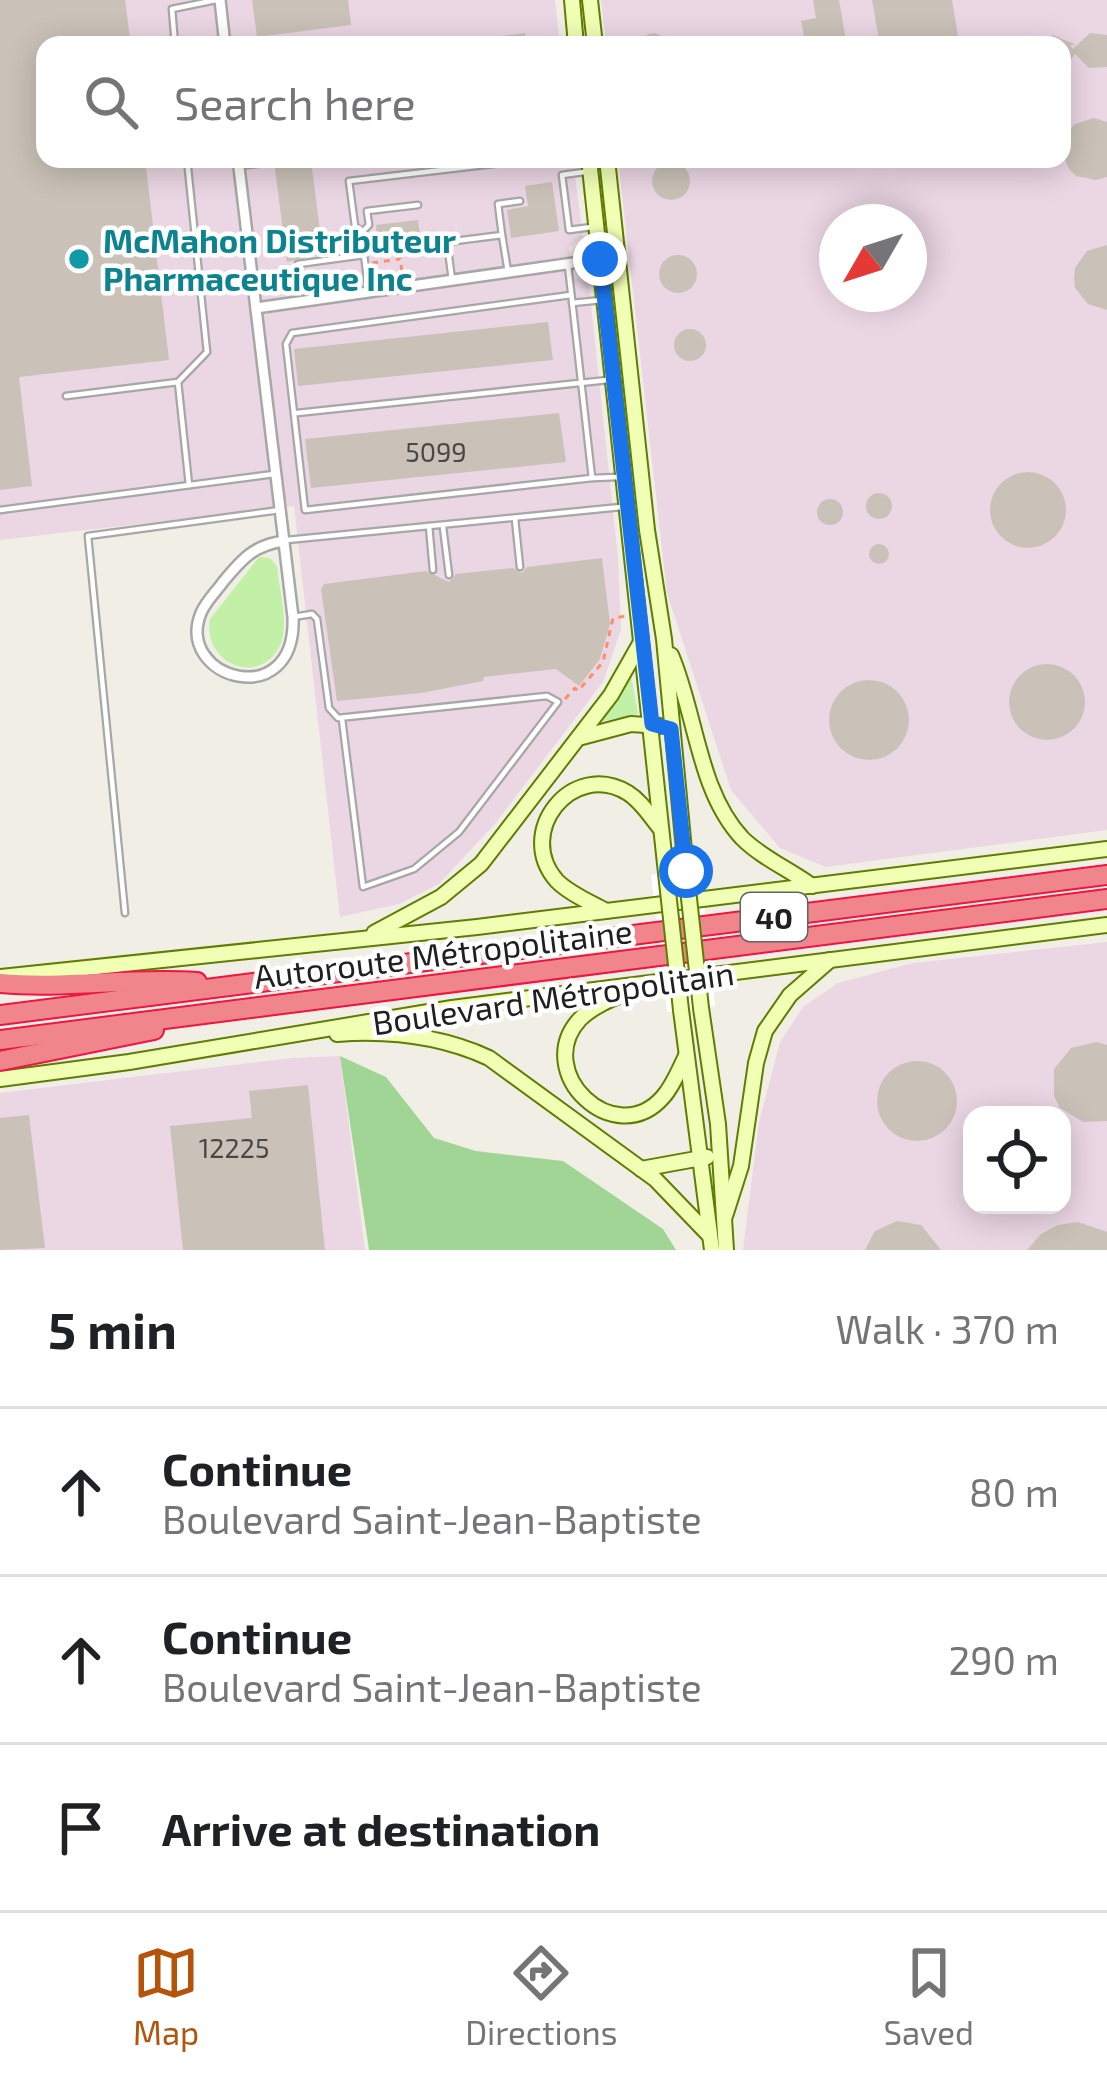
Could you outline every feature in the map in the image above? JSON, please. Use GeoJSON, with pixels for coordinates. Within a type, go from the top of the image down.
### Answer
{"type":"FeatureCollection","features":[{"type":"Feature","properties":{"kind":"highway","name":"Autoroute Métropolitaine"},"geometry":{"type":"LineString","coordinates":[[0,1015],[1107,875]]}},
{"type":"Feature","properties":{"kind":"highway","name":"Autoroute Métropolitaine"},"geometry":{"type":"LineString","coordinates":[[0,1040],[1107,899]]}},
{"type":"Feature","properties":{"kind":"highway"},"geometry":{"type":"LineString","coordinates":[[0,980],[47,988],[166,980],[238,985]]}},
{"type":"Feature","properties":{"kind":"highway"},"geometry":{"type":"LineString","coordinates":[[0,1061],[130,1037],[213,1013]]}},
{"type":"Feature","properties":{"kind":"main road"},"geometry":{"type":"LineString","coordinates":[[572,0],[576,36]]}},
{"type":"Feature","properties":{"kind":"main road"},"geometry":{"type":"LineString","coordinates":[[590,0],[594,36]]}},
{"type":"Feature","properties":{"kind":"main road"},"geometry":{"type":"LineString","coordinates":[[590,168],[660,828],[710,1242]]}},
{"type":"Feature","properties":{"kind":"main road"},"geometry":{"type":"LineString","coordinates":[[608,168],[721,1153],[726,1250]]}},
{"type":"Feature","properties":{"kind":"main road"},"geometry":{"type":"LineString","coordinates":[[664,639],[686,689],[705,763],[726,818],[748,843],[812,886]]}},
{"type":"Feature","properties":{"kind":"main road"},"geometry":{"type":"LineString","coordinates":[[364,939],[441,897],[472,872],[579,739],[641,642]]}},
{"type":"Feature","properties":{"kind":"main road"},"geometry":{"type":"LineString","coordinates":[[579,739],[615,726],[652,724],[671,729]]}},
{"type":"Feature","properties":{"kind":"main road"},"geometry":{"type":"LineString","coordinates":[[606,911],[564,887],[550,870],[542,840],[550,811],[572,791],[602,784],[634,797],[660,828]]}},
{"type":"Feature","properties":{"kind":"main road"},"geometry":{"type":"LineString","coordinates":[[0,980],[1107,849]]}},
{"type":"Feature","properties":{"kind":"main road","name":"Boulevard Métropolitain"},"geometry":{"type":"LineString","coordinates":[[0,1079],[255,1042],[412,1013],[1107,925]]}},
{"type":"Feature","properties":{"kind":"main road"},"geometry":{"type":"LineString","coordinates":[[725,1216],[741,1166],[756,1063],[766,1031],[784,1002],[830,960]]}},
{"type":"Feature","properties":{"kind":"main road"},"geometry":{"type":"LineString","coordinates":[[653,980],[580,1019],[566,1048],[570,1079],[594,1108],[632,1114],[665,1095],[686,1056]]}},
{"type":"Feature","properties":{"kind":"main road"},"geometry":{"type":"LineString","coordinates":[[255,1042],[368,1033],[419,1036],[458,1046],[510,1071],[641,1169],[674,1195],[710,1242]]}},
{"type":"Feature","properties":{"kind":"main road"},"geometry":{"type":"LineString","coordinates":[[641,1169],[721,1153]]}},
{"type":"Feature","properties":{"kind":"street"},"geometry":{"type":"LineString","coordinates":[[218,0],[224,36]]}},
{"type":"Feature","properties":{"kind":"street"},"geometry":{"type":"LineString","coordinates":[[240,168],[280,510],[284,541],[293,617],[289,650],[282,662],[263,675],[246,678],[222,671],[200,646],[198,624],[208,601],[248,553],[284,541]]}},
{"type":"Feature","properties":{"kind":"street"},"geometry":{"type":"LineString","coordinates":[[256,308],[617,256]]}},
{"type":"Feature","properties":{"kind":"lane"},"geometry":{"type":"LineString","coordinates":[[175,36],[172,9],[218,0]]}},
{"type":"Feature","properties":{"kind":"lane"},"geometry":{"type":"LineString","coordinates":[[66,396],[178,382],[207,352],[188,168]]}},
{"type":"Feature","properties":{"kind":"lane"},"geometry":{"type":"LineString","coordinates":[[369,292],[362,232],[355,226],[349,181],[460,168]]}},
{"type":"Feature","properties":{"kind":"lane"},"geometry":{"type":"LineString","coordinates":[[582,168],[562,175],[569,230],[596,227]]}},
{"type":"Feature","properties":{"kind":"lane"},"geometry":{"type":"LineString","coordinates":[[508,272],[498,204],[520,201]]}},
{"type":"Feature","properties":{"kind":"lane"},"geometry":{"type":"LineString","coordinates":[[362,232],[369,225],[367,212],[418,205]]}},
{"type":"Feature","properties":{"kind":"lane"},"geometry":{"type":"LineString","coordinates":[[452,280],[447,242],[502,235]]}},
{"type":"Feature","properties":{"kind":"lane"},"geometry":{"type":"LineString","coordinates":[[299,275],[298,264],[364,255]]}},
{"type":"Feature","properties":{"kind":"lane"},"geometry":{"type":"LineString","coordinates":[[568,263],[592,478]]}},
{"type":"Feature","properties":{"kind":"lane"},"geometry":{"type":"LineString","coordinates":[[604,300],[572,299],[292,333],[286,344],[305,510],[624,476]]}},
{"type":"Feature","properties":{"kind":"lane"},"geometry":{"type":"LineString","coordinates":[[294,413],[613,379]]}},
{"type":"Feature","properties":{"kind":"lane"},"geometry":{"type":"LineString","coordinates":[[178,382],[189,485]]}},
{"type":"Feature","properties":{"kind":"lane"},"geometry":{"type":"LineString","coordinates":[[0,510],[276,474]]}},
{"type":"Feature","properties":{"kind":"lane"},"geometry":{"type":"LineString","coordinates":[[284,541],[627,506]]}},
{"type":"Feature","properties":{"kind":"lane"},"geometry":{"type":"LineString","coordinates":[[125,914],[88,536],[280,510]]}},
{"type":"Feature","properties":{"kind":"lane"},"geometry":{"type":"LineString","coordinates":[[515,519],[520,567]]}},
{"type":"Feature","properties":{"kind":"lane"},"geometry":{"type":"LineString","coordinates":[[429,526],[433,570]]}},
{"type":"Feature","properties":{"kind":"lane"},"geometry":{"type":"LineString","coordinates":[[443,527],[449,575]]}},
{"type":"Feature","properties":{"kind":"lane"},"geometry":{"type":"LineString","coordinates":[[293,617],[312,614],[317,619],[329,708],[342,719],[547,696],[559,702],[459,832],[414,869],[363,886],[342,719]]}},
{"type":"Feature","properties":{"kind":"path"},"geometry":{"type":"LineString","coordinates":[[379,262],[400,256],[402,277]]}},
{"type":"Feature","properties":{"kind":"path"},"geometry":{"type":"LineString","coordinates":[[566,699],[603,662],[613,618],[629,616]]}},
{"type":"Feature","properties":{"kind":"shaded area"},"geometry":{"type":"Polygon","coordinates":[[[0,0],[555,0],[559,36],[36,36],[36,168],[574,168],[583,237],[569,248],[573,276],[589,285],[618,558],[621,630],[603,682],[494,825],[439,884],[399,904],[340,917],[294,506],[0,540],[0,0]]]}},
{"type":"Feature","properties":{"kind":"shaded area"},"geometry":{"type":"Polygon","coordinates":[[[601,0],[1107,0],[1107,830],[826,867],[780,848],[731,790],[667,593],[619,168],[1071,168],[1071,36],[605,36],[601,0]]]}},
{"type":"Feature","properties":{"kind":"shaded area"},"geometry":{"type":"Polygon","coordinates":[[[1107,942],[1107,1250],[743,1250],[759,1122],[780,1042],[803,1007],[838,983],[913,963],[1107,942]]]}},
{"type":"Feature","properties":{"kind":"shaded area"},"geometry":{"type":"Polygon","coordinates":[[[340,1056],[365,1250],[0,1250],[0,1093],[340,1056]]]}},
{"type":"Feature","properties":{"kind":"green space"},"geometry":{"type":"Polygon","coordinates":[[[259,557],[270,558],[277,566],[283,634],[273,657],[262,665],[236,666],[215,649],[210,619],[259,557]]]}},
{"type":"Feature","properties":{"kind":"green space"},"geometry":{"type":"Polygon","coordinates":[[[631,675],[638,714],[603,721],[601,718],[631,675]]]}},
{"type":"Feature","properties":{"kind":"green space"},"geometry":{"type":"Polygon","coordinates":[[[340,1056],[386,1077],[434,1138],[476,1151],[563,1161],[663,1229],[676,1250],[369,1250],[340,1056]]]}},
{"type":"Feature","properties":{"kind":"pier"},"geometry":{"type":"Polygon","coordinates":[[[700,869],[715,1006],[667,1012],[651,875],[700,869]]]}},
{"type":"Feature","properties":{"kind":"building","name":"McMahon Distributeur Pharmaceutique Inc"},"geometry":{"type":"Polygon","coordinates":[[[0,0],[125,0],[130,36],[36,36],[36,168],[146,168],[169,360],[19,377],[32,486],[0,490],[0,0]]]}},
{"type":"Feature","properties":{"kind":"building"},"geometry":{"type":"Polygon","coordinates":[[[252,0],[348,0],[351,25],[257,36],[252,0]]]}},
{"type":"Feature","properties":{"kind":"building"},"geometry":{"type":"Polygon","coordinates":[[[813,0],[839,0],[845,36],[804,36],[801,21],[816,18],[813,0]]]}},
{"type":"Feature","properties":{"kind":"building"},"geometry":{"type":"Polygon","coordinates":[[[872,0],[952,0],[958,36],[878,36],[872,0]]]}},
{"type":"Feature","properties":{"kind":"building"},"geometry":{"type":"Polygon","coordinates":[[[1090,33],[1107,35],[1107,67],[1089,68],[1075,54],[1071,60],[1073,49],[1090,33]]]}},
{"type":"Feature","properties":{"kind":"building"},"geometry":{"type":"Polygon","coordinates":[[[1094,118],[1107,122],[1107,177],[1076,176],[1069,169],[1075,124],[1094,118]]]}},
{"type":"Feature","properties":{"kind":"building"},"geometry":{"type":"Polygon","coordinates":[[[312,168],[323,254],[287,262],[275,169],[312,168]]]}},
{"type":"Feature","properties":{"kind":"building"},"geometry":{"type":"Polygon","coordinates":[[[658,168],[684,168],[688,188],[678,198],[664,198],[654,188],[658,168]]]}},
{"type":"Feature","properties":{"kind":"building"},"geometry":{"type":"Polygon","coordinates":[[[552,182],[559,231],[511,238],[507,210],[528,206],[525,186],[552,182]]]}},
{"type":"Feature","properties":{"kind":"building"},"geometry":{"type":"Polygon","coordinates":[[[418,220],[422,251],[378,256],[376,225],[418,220]]]}},
{"type":"Feature","properties":{"kind":"building"},"geometry":{"type":"Polygon","coordinates":[[[1107,245],[1107,310],[1088,304],[1075,288],[1074,278],[1087,251],[1107,245]]]}},
{"type":"Feature","properties":{"kind":"building"},"geometry":{"type":"Polygon","coordinates":[[[678,255],[691,261],[697,274],[691,287],[678,293],[665,287],[659,274],[665,261],[678,255]]]}},
{"type":"Feature","properties":{"kind":"building"},"geometry":{"type":"Polygon","coordinates":[[[548,322],[553,360],[298,386],[294,349],[548,322]]]}},
{"type":"Feature","properties":{"kind":"building"},"geometry":{"type":"Polygon","coordinates":[[[690,329],[701,334],[706,345],[701,356],[690,361],[679,356],[674,345],[679,334],[690,329]]]}},
{"type":"Feature","properties":{"kind":"building"},"geometry":{"type":"Polygon","coordinates":[[[559,413],[566,462],[311,488],[305,439],[559,413]]]}},
{"type":"Feature","properties":{"kind":"building"},"geometry":{"type":"Polygon","coordinates":[[[1028,472],[1055,483],[1066,510],[1055,537],[1028,548],[1001,537],[990,510],[1001,483],[1028,472]]]}},
{"type":"Feature","properties":{"kind":"building"},"geometry":{"type":"Polygon","coordinates":[[[879,493],[892,506],[879,519],[866,506],[879,493]]]}},
{"type":"Feature","properties":{"kind":"building"},"geometry":{"type":"Polygon","coordinates":[[[830,499],[843,512],[830,525],[817,512],[830,499]]]}},
{"type":"Feature","properties":{"kind":"building"},"geometry":{"type":"Polygon","coordinates":[[[879,544],[889,554],[879,564],[869,554],[879,544]]]}},
{"type":"Feature","properties":{"kind":"building"},"geometry":{"type":"Polygon","coordinates":[[[602,558],[610,624],[600,659],[579,686],[556,669],[484,677],[483,681],[421,693],[337,701],[324,584],[426,571],[449,582],[456,574],[513,568],[522,573],[527,567],[602,558]]]}},
{"type":"Feature","properties":{"kind":"building"},"geometry":{"type":"Polygon","coordinates":[[[1047,664],[1074,675],[1085,702],[1074,729],[1047,740],[1020,729],[1009,702],[1020,675],[1047,664]]]}},
{"type":"Feature","properties":{"kind":"building"},"geometry":{"type":"Polygon","coordinates":[[[869,680],[897,692],[909,720],[897,748],[869,760],[841,748],[829,720],[841,692],[869,680]]]}},
{"type":"Feature","properties":{"kind":"building"},"geometry":{"type":"Polygon","coordinates":[[[1097,1042],[1107,1045],[1107,1121],[1083,1122],[1071,1115],[1071,1106],[1059,1106],[1054,1096],[1054,1069],[1071,1048],[1097,1042]]]}},
{"type":"Feature","properties":{"kind":"building"},"geometry":{"type":"Polygon","coordinates":[[[917,1061],[946,1072],[957,1101],[946,1130],[917,1141],[888,1130],[877,1101],[888,1072],[917,1061]]]}},
{"type":"Feature","properties":{"kind":"building"},"geometry":{"type":"Polygon","coordinates":[[[308,1085],[325,1250],[183,1250],[170,1126],[252,1118],[249,1091],[308,1085]]]}},
{"type":"Feature","properties":{"kind":"building"},"geometry":{"type":"Polygon","coordinates":[[[29,1115],[45,1248],[0,1250],[0,1118],[29,1115]]]}},
{"type":"Feature","properties":{"kind":"building"},"geometry":{"type":"Polygon","coordinates":[[[897,1221],[921,1225],[941,1250],[865,1250],[875,1231],[897,1221]]]}},
{"type":"Feature","properties":{"kind":"building"},"geometry":{"type":"Polygon","coordinates":[[[1078,1222],[1107,1232],[1107,1250],[1027,1250],[1041,1234],[1078,1222]]]}},
{"type":"Feature","properties":{"kind":"place","name":"McMahon Distributeur Pharmaceutique Inc"},"geometry":{"type":"Point","coordinates":[79,259]}},
{"type":"Feature","properties":{"kind":"route"},"geometry":{"type":"LineString","coordinates":[[600,259],[652,724],[671,729],[686,871]]}}]}
